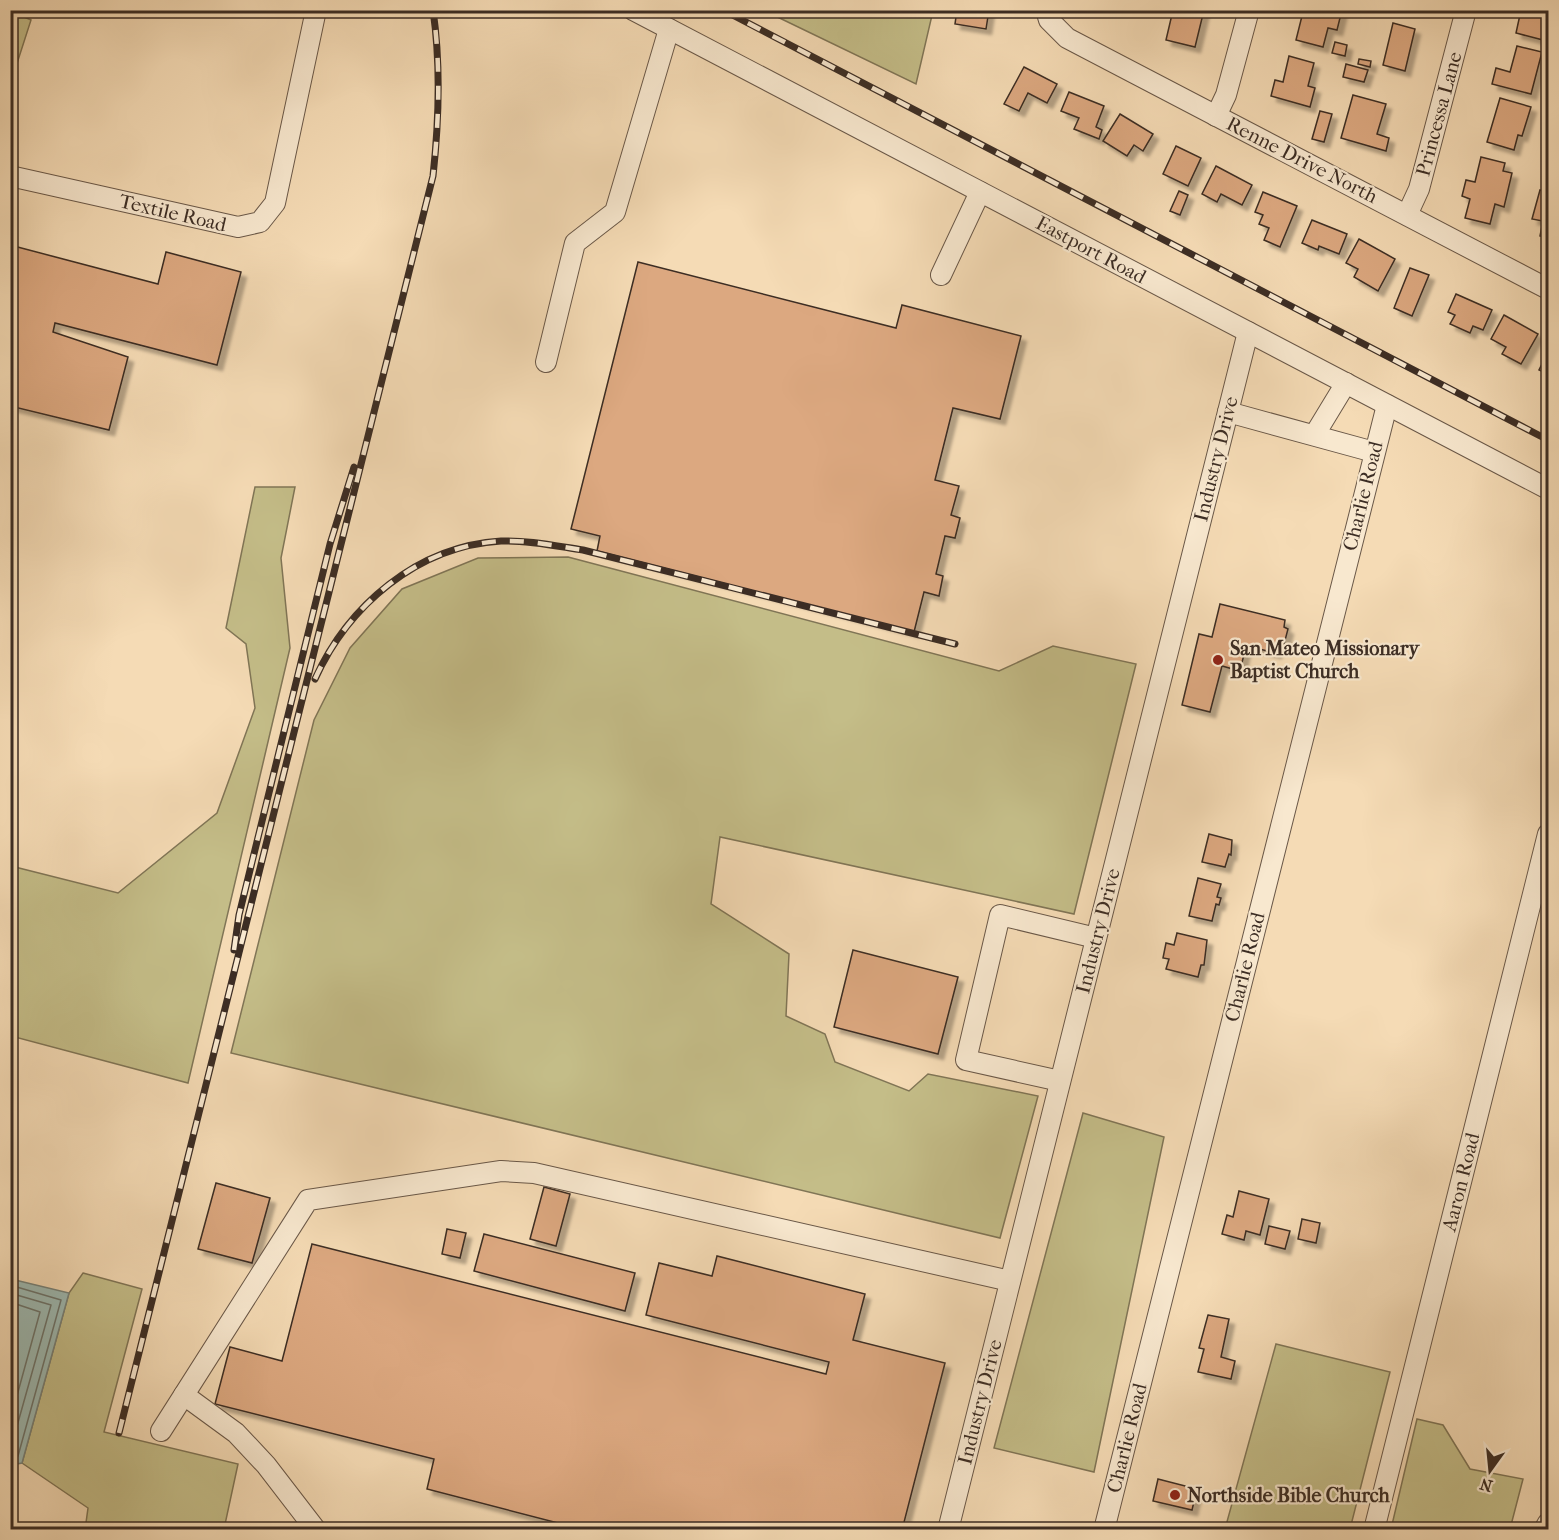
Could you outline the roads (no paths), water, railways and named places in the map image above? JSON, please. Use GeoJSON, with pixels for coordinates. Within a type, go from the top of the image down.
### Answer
{"type":"FeatureCollection","features":[{"type":"Feature","properties":{"kind":"street","name":"Textile Road"},"geometry":{"type":"LineString","coordinates":[[10,176],[238,227],[260,222],[275,203],[316,10]]}},
{"type":"Feature","properties":{"kind":"street","name":"Eastport Road"},"geometry":{"type":"LineString","coordinates":[[633,10],[1548,489]]}},
{"type":"Feature","properties":{"kind":"street","name":"Renne Drive North"},"geometry":{"type":"LineString","coordinates":[[1046,10],[1057,30],[1066,38],[1548,289]]}},
{"type":"Feature","properties":{"kind":"street"},"geometry":{"type":"LineString","coordinates":[[1216,116],[1226,95],[1249,10]]}},
{"type":"Feature","properties":{"kind":"street","name":"Princessa Lane"},"geometry":{"type":"LineString","coordinates":[[1407,215],[1419,189],[1466,10]]}},
{"type":"Feature","properties":{"kind":"street"},"geometry":{"type":"LineString","coordinates":[[546,362],[575,243],[615,212],[669,29]]}},
{"type":"Feature","properties":{"kind":"street"},"geometry":{"type":"LineString","coordinates":[[941,275],[980,192]]}},
{"type":"Feature","properties":{"kind":"street","name":"Industry Drive"},"geometry":{"type":"LineString","coordinates":[[948,1530],[1248,332]]}},
{"type":"Feature","properties":{"kind":"street"},"geometry":{"type":"LineString","coordinates":[[1315,434],[1346,383]]}},
{"type":"Feature","properties":{"kind":"street","name":"Charlie Road"},"geometry":{"type":"LineString","coordinates":[[1104,1530],[1387,405]]}},
{"type":"Feature","properties":{"kind":"street"},"geometry":{"type":"LineString","coordinates":[[1228,412],[1374,452]]}},
{"type":"Feature","properties":{"kind":"street","name":"Aaron Road"},"geometry":{"type":"LineString","coordinates":[[1374,1530],[1548,834]]}},
{"type":"Feature","properties":{"kind":"street"},"geometry":{"type":"LineString","coordinates":[[1060,1081],[966,1060],[1000,915],[1096,938]]}},
{"type":"Feature","properties":{"kind":"street"},"geometry":{"type":"LineString","coordinates":[[161,1431],[308,1200],[501,1171],[534,1173],[1010,1281]]}},
{"type":"Feature","properties":{"kind":"street"},"geometry":{"type":"LineString","coordinates":[[184,1395],[236,1433],[266,1465],[316,1530]]}},
{"type":"Feature","properties":{"kind":"street"},"geometry":{"type":"LineString","coordinates":[[1544,1530],[1548,1523]]}},
{"type":"Feature","properties":{"kind":"water"},"geometry":{"type":"Polygon","coordinates":[[[11,1279],[69,1293],[22,1463],[11,1465],[11,1279]]]}},
{"type":"Feature","properties":{"kind":"railway"},"geometry":{"type":"LineString","coordinates":[[119,1433],[433,176],[438,93],[433,10]]}},
{"type":"Feature","properties":{"kind":"railway"},"geometry":{"type":"LineString","coordinates":[[723,10],[1548,440]]}},
{"type":"Feature","properties":{"kind":"railway"},"geometry":{"type":"LineString","coordinates":[[234,950],[239,915],[330,544],[354,467]]}},
{"type":"Feature","properties":{"kind":"railway"},"geometry":{"type":"LineString","coordinates":[[315,679],[329,652],[346,627],[389,584],[441,554],[470,545],[501,541],[532,542],[583,550],[955,644]]}},
{"type":"Feature","properties":{"kind":"place","name":"San Mateo Missionary Baptist Church"},"geometry":{"type":"Point","coordinates":[1218,660]}},
{"type":"Feature","properties":{"kind":"place","name":"Northside Bible Church"},"geometry":{"type":"Point","coordinates":[1175,1495]}}]}
